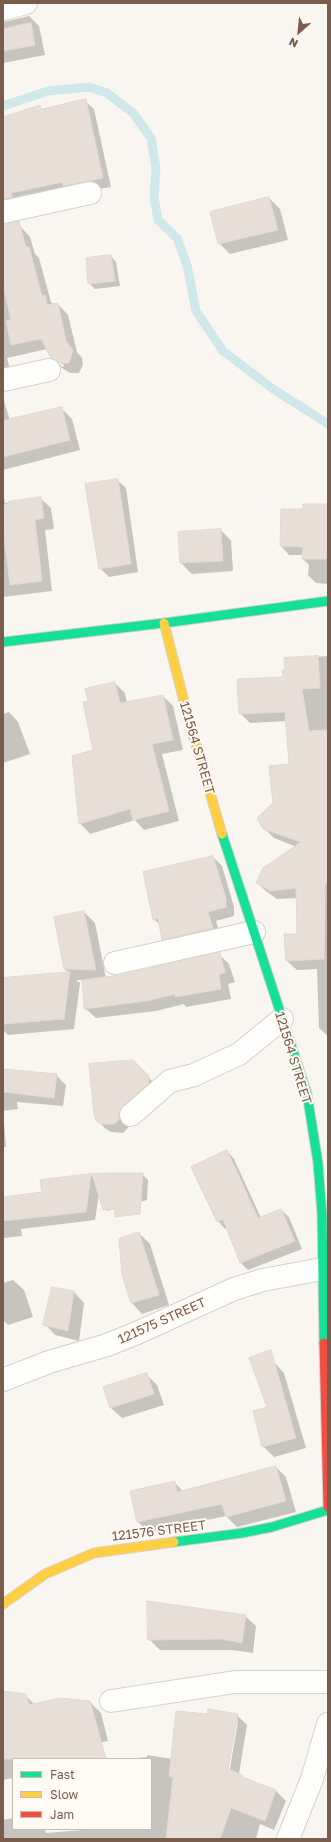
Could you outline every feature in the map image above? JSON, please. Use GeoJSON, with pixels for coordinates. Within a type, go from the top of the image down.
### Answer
{"type":"FeatureCollection","features":[{"type":"Feature","properties":{"kind":"street"},"geometry":{"type":"LineString","coordinates":[[3,9],[26,3]]}},
{"type":"Feature","properties":{"kind":"street"},"geometry":{"type":"LineString","coordinates":[[3,212],[90,193]]}},
{"type":"Feature","properties":{"kind":"street"},"geometry":{"type":"LineString","coordinates":[[3,380],[49,370]]}},
{"type":"Feature","properties":{"kind":"street"},"geometry":{"type":"LineString","coordinates":[[3,642],[164,623],[328,601]]}},
{"type":"Feature","properties":{"kind":"street","name":"121564 STREET"},"geometry":{"type":"LineString","coordinates":[[164,623],[189,721],[254,932],[307,1094],[318,1163],[322,1214],[328,1507]]}},
{"type":"Feature","properties":{"kind":"street"},"geometry":{"type":"LineString","coordinates":[[115,963],[254,932]]}},
{"type":"Feature","properties":{"kind":"street"},"geometry":{"type":"LineString","coordinates":[[131,1115],[170,1082],[194,1075],[239,1054],[282,1019]]}},
{"type":"Feature","properties":{"kind":"street","name":"121575 STREET"},"geometry":{"type":"LineString","coordinates":[[3,1380],[49,1362],[107,1345],[137,1334],[234,1289],[263,1280],[322,1269]]}},
{"type":"Feature","properties":{"kind":"street","name":"121576 STREET"},"geometry":{"type":"LineString","coordinates":[[3,1604],[45,1574],[94,1553],[242,1534],[272,1527],[328,1510]]}},
{"type":"Feature","properties":{"kind":"street"},"geometry":{"type":"LineString","coordinates":[[111,1701],[235,1682],[328,1682]]}},
{"type":"Feature","properties":{"kind":"street"},"geometry":{"type":"LineString","coordinates":[[288,1839],[312,1779],[328,1724]]}},
{"type":"Feature","properties":{"kind":"building"},"geometry":{"type":"Polygon","coordinates":[[[31,23],[35,45],[3,51],[3,29],[31,23]]]}},
{"type":"Feature","properties":{"kind":"building"},"geometry":{"type":"Polygon","coordinates":[[[86,99],[103,178],[63,186],[63,182],[11,193],[12,197],[3,199],[3,117],[40,105],[41,109],[86,99]]]}},
{"type":"Feature","properties":{"kind":"building"},"geometry":{"type":"Polygon","coordinates":[[[269,197],[278,230],[218,244],[210,212],[269,197]]]}},
{"type":"Feature","properties":{"kind":"building"},"geometry":{"type":"Polygon","coordinates":[[[19,221],[26,247],[29,247],[42,296],[45,295],[47,305],[58,303],[66,341],[73,350],[69,363],[59,363],[51,358],[41,339],[11,345],[6,321],[11,320],[3,285],[3,224],[19,221]]]}},
{"type":"Feature","properties":{"kind":"building"},"geometry":{"type":"Polygon","coordinates":[[[111,255],[115,281],[88,284],[86,258],[111,255]]]}},
{"type":"Feature","properties":{"kind":"building"},"geometry":{"type":"Polygon","coordinates":[[[62,407],[70,440],[3,457],[3,421],[62,407]]]}},
{"type":"Feature","properties":{"kind":"building"},"geometry":{"type":"Polygon","coordinates":[[[118,479],[131,564],[99,569],[85,484],[118,479]]]}},
{"type":"Feature","properties":{"kind":"building"},"geometry":{"type":"Polygon","coordinates":[[[41,497],[44,518],[35,520],[42,581],[10,585],[3,529],[3,505],[8,504],[8,502],[41,497]]]}},
{"type":"Feature","properties":{"kind":"building"},"geometry":{"type":"Polygon","coordinates":[[[303,504],[328,504],[328,559],[302,559],[303,547],[280,546],[281,509],[303,509],[303,504]]]}},
{"type":"Feature","properties":{"kind":"building"},"geometry":{"type":"Polygon","coordinates":[[[221,529],[223,561],[180,563],[178,532],[221,529]]]}},
{"type":"Feature","properties":{"kind":"building"},"geometry":{"type":"Polygon","coordinates":[[[318,656],[320,688],[302,689],[309,731],[328,730],[328,883],[325,883],[324,959],[286,961],[284,934],[297,934],[296,888],[271,891],[256,883],[263,868],[301,842],[263,829],[257,818],[273,803],[269,766],[289,764],[285,712],[239,714],[237,679],[283,677],[282,670],[285,670],[284,658],[318,656]]]}},
{"type":"Feature","properties":{"kind":"building"},"geometry":{"type":"Polygon","coordinates":[[[115,682],[120,703],[163,695],[173,740],[152,744],[169,811],[133,820],[130,809],[79,824],[72,756],[93,750],[83,702],[88,701],[85,689],[115,682]]]}},
{"type":"Feature","properties":{"kind":"building"},"geometry":{"type":"Polygon","coordinates":[[[213,856],[226,898],[226,907],[208,912],[213,928],[162,940],[158,918],[153,920],[143,872],[213,856]]]}},
{"type":"Feature","properties":{"kind":"building"},"geometry":{"type":"Polygon","coordinates":[[[84,911],[96,970],[64,969],[54,917],[84,911]]]}},
{"type":"Feature","properties":{"kind":"building"},"geometry":{"type":"Polygon","coordinates":[[[220,952],[225,973],[219,974],[221,989],[175,997],[175,994],[146,1001],[84,1009],[82,980],[121,975],[220,952]]]}},
{"type":"Feature","properties":{"kind":"building"},"geometry":{"type":"Polygon","coordinates":[[[70,972],[64,1019],[3,1024],[3,978],[70,972]]]}},
{"type":"Feature","properties":{"kind":"building"},"geometry":{"type":"Polygon","coordinates":[[[133,1060],[149,1076],[148,1084],[123,1106],[119,1111],[120,1119],[114,1124],[102,1124],[96,1121],[94,1115],[89,1064],[133,1060]]]}},
{"type":"Feature","properties":{"kind":"building"},"geometry":{"type":"Polygon","coordinates":[[[3,1069],[57,1074],[54,1098],[3,1092],[3,1069]]]}},
{"type":"Feature","properties":{"kind":"building"},"geometry":{"type":"Polygon","coordinates":[[[227,1150],[258,1218],[281,1209],[295,1241],[240,1263],[223,1219],[217,1222],[191,1167],[227,1150]]]}},
{"type":"Feature","properties":{"kind":"building"},"geometry":{"type":"Polygon","coordinates":[[[143,1173],[140,1214],[115,1217],[115,1209],[103,1210],[92,1174],[143,1173]]]}},
{"type":"Feature","properties":{"kind":"building"},"geometry":{"type":"Polygon","coordinates":[[[91,1174],[86,1212],[3,1221],[3,1197],[42,1192],[40,1180],[91,1174]]]}},
{"type":"Feature","properties":{"kind":"building"},"geometry":{"type":"Polygon","coordinates":[[[139,1232],[159,1295],[131,1303],[122,1275],[119,1239],[139,1232]]]}},
{"type":"Feature","properties":{"kind":"building"},"geometry":{"type":"Polygon","coordinates":[[[52,1287],[74,1291],[68,1331],[43,1325],[52,1287]]]}},
{"type":"Feature","properties":{"kind":"building"},"geometry":{"type":"Polygon","coordinates":[[[271,1350],[296,1438],[262,1447],[253,1411],[267,1407],[249,1358],[271,1350]]]}},
{"type":"Feature","properties":{"kind":"building"},"geometry":{"type":"Polygon","coordinates":[[[147,1373],[154,1394],[110,1408],[103,1387],[147,1373]]]}},
{"type":"Feature","properties":{"kind":"building"},"geometry":{"type":"Polygon","coordinates":[[[276,1466],[286,1501],[226,1517],[222,1504],[137,1522],[130,1491],[175,1481],[177,1492],[276,1466]]]}},
{"type":"Feature","properties":{"kind":"building"},"geometry":{"type":"Polygon","coordinates":[[[147,1601],[246,1615],[242,1643],[221,1639],[148,1640],[147,1601]]]}},
{"type":"Feature","properties":{"kind":"building"},"geometry":{"type":"Polygon","coordinates":[[[3,1691],[26,1694],[29,1705],[60,1698],[90,1701],[106,1758],[3,1759],[3,1691]]]}},
{"type":"Feature","properties":{"kind":"building"},"geometry":{"type":"Polygon","coordinates":[[[208,1709],[238,1714],[228,1769],[243,1775],[242,1777],[276,1790],[265,1821],[231,1808],[220,1839],[166,1839],[173,1777],[169,1776],[176,1711],[207,1714],[208,1709]]]}},
{"type":"Feature","properties":{"kind":"waterway"},"geometry":{"type":"LineString","coordinates":[[3,106],[48,91],[89,87],[107,93],[133,113],[151,138],[156,168],[154,197],[158,220],[177,238],[187,265],[196,311],[223,351],[273,389],[328,424]]}},
{"type":"Feature","properties":{"kind":"traffic: fast"},"geometry":{"type":"LineString","coordinates":[[3,642],[164,623],[328,601]]}},
{"type":"Feature","properties":{"kind":"traffic: fast"},"geometry":{"type":"LineString","coordinates":[[222,834],[307,1094],[318,1163],[322,1214],[324,1343]]}},
{"type":"Feature","properties":{"kind":"traffic: fast"},"geometry":{"type":"LineString","coordinates":[[174,1542],[242,1533],[272,1527],[328,1510]]}},
{"type":"Feature","properties":{"kind":"traffic: slow"},"geometry":{"type":"LineString","coordinates":[[164,623],[189,721],[222,834]]}},
{"type":"Feature","properties":{"kind":"traffic: slow"},"geometry":{"type":"LineString","coordinates":[[3,1604],[45,1574],[94,1553],[174,1542]]}},
{"type":"Feature","properties":{"kind":"traffic: jam"},"geometry":{"type":"LineString","coordinates":[[324,1343],[328,1507]]}}]}
